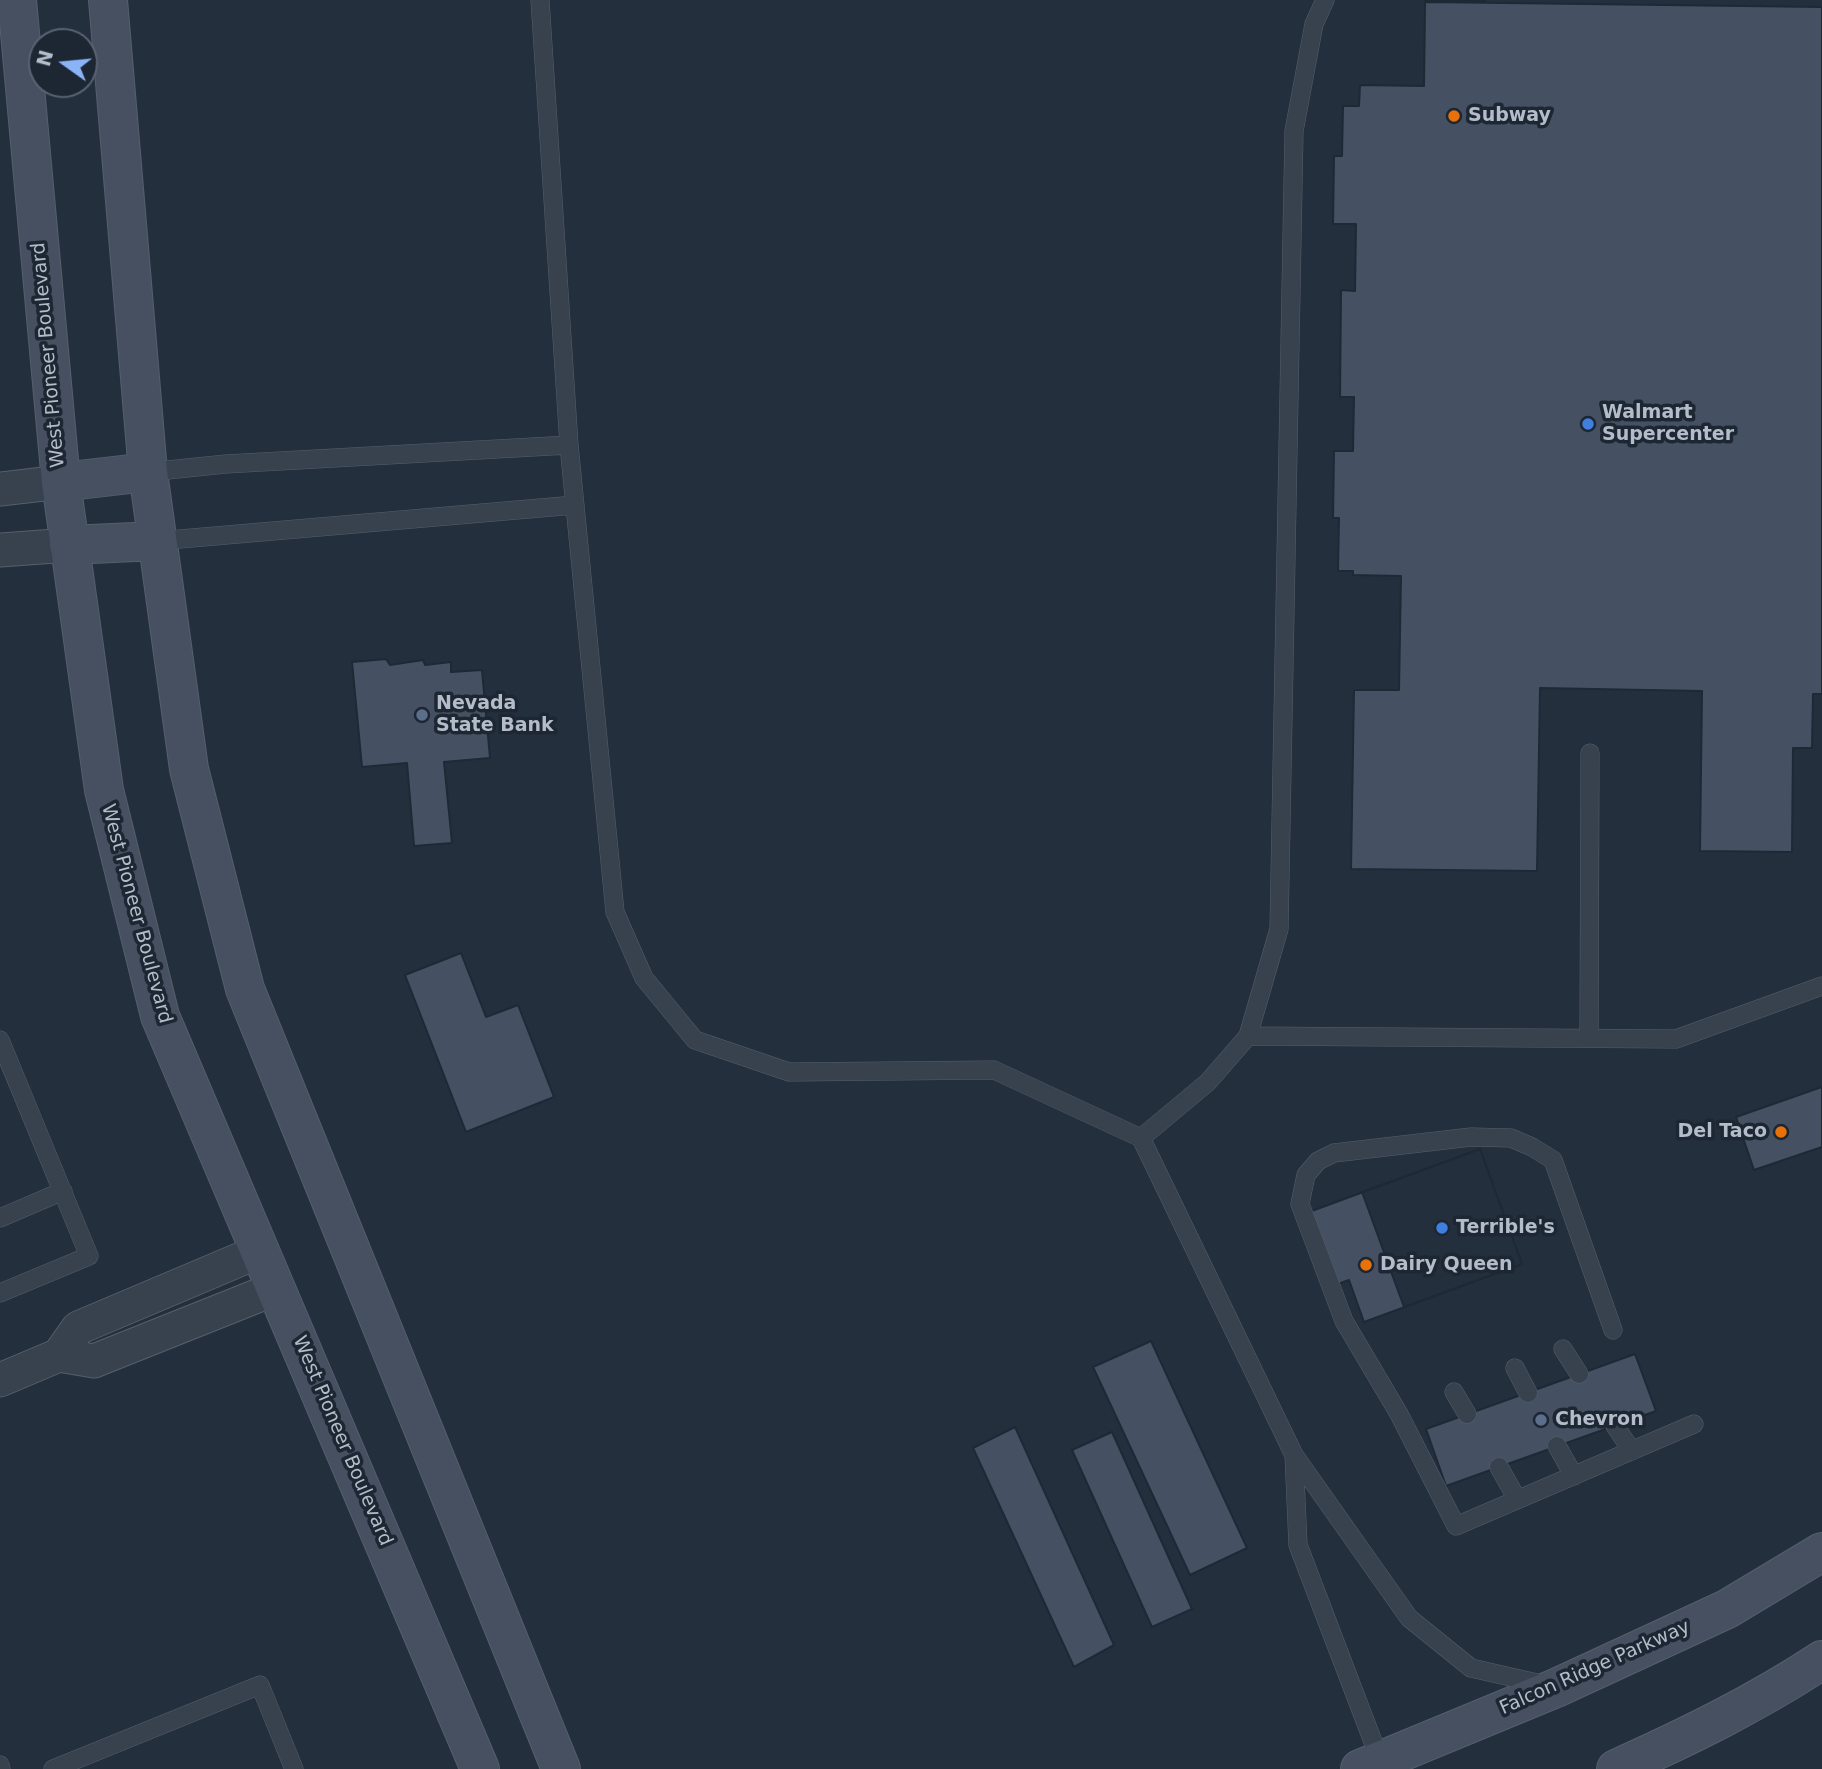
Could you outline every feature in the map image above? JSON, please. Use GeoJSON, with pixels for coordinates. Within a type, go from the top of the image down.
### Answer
{"type":"FeatureCollection","features":[{"type":"Feature","properties":{"kind":"main road","name":"West Pioneer Boulevard"},"geometry":{"type":"LineString","coordinates":[[17,0],[69,545],[104,790],[160,1016],[480,1769]]}},
{"type":"Feature","properties":{"kind":"main road"},"geometry":{"type":"LineString","coordinates":[[108,0],[148,472],[189,769],[245,989],[561,1769]]}},
{"type":"Feature","properties":{"kind":"main road"},"geometry":{"type":"LineString","coordinates":[[61,482],[148,472]]}},
{"type":"Feature","properties":{"kind":"main road"},"geometry":{"type":"LineString","coordinates":[[69,545],[158,541]]}},
{"type":"Feature","properties":{"kind":"main road","name":"Falcon Ridge Parkway"},"geometry":{"type":"LineString","coordinates":[[1370,1765],[1556,1688],[1727,1609],[1822,1552]]}},
{"type":"Feature","properties":{"kind":"main road"},"geometry":{"type":"LineString","coordinates":[[1616,1769],[1675,1743],[1787,1684],[1822,1660]]}},
{"type":"Feature","properties":{"kind":"street"},"geometry":{"type":"LineString","coordinates":[[0,489],[61,482]]}},
{"type":"Feature","properties":{"kind":"street"},"geometry":{"type":"LineString","coordinates":[[0,550],[69,545]]}},
{"type":"Feature","properties":{"kind":"street"},"geometry":{"type":"LineString","coordinates":[[60,1355],[78,1328],[260,1251]]}},
{"type":"Feature","properties":{"kind":"street"},"geometry":{"type":"LineString","coordinates":[[0,1380],[60,1355],[94,1361],[277,1288]]}},
{"type":"Feature","properties":{"kind":"lane"},"geometry":{"type":"LineString","coordinates":[[540,0],[569,445],[615,912],[645,978],[695,1040],[789,1072],[994,1070],[1141,1138],[1294,1455],[1409,1618],[1471,1668],[1556,1688]]}},
{"type":"Feature","properties":{"kind":"lane"},"geometry":{"type":"LineString","coordinates":[[1141,1138],[1208,1082],[1248,1036],[1279,929],[1294,131],[1314,24],[1325,0]]}},
{"type":"Feature","properties":{"kind":"lane"},"geometry":{"type":"LineString","coordinates":[[148,472],[226,464],[569,445]]}},
{"type":"Feature","properties":{"kind":"lane"},"geometry":{"type":"LineString","coordinates":[[158,541],[575,505]]}},
{"type":"Feature","properties":{"kind":"lane"},"geometry":{"type":"LineString","coordinates":[[1590,753],[1590,1038]]}},
{"type":"Feature","properties":{"kind":"lane"},"geometry":{"type":"LineString","coordinates":[[1248,1036],[1676,1039],[1822,986]]}},
{"type":"Feature","properties":{"kind":"lane"},"geometry":{"type":"LineString","coordinates":[[0,1040],[89,1256],[0,1293]]}},
{"type":"Feature","properties":{"kind":"lane"},"geometry":{"type":"LineString","coordinates":[[1613,1330],[1553,1160],[1532,1147],[1511,1138],[1471,1137],[1334,1153],[1318,1161],[1306,1175],[1300,1203],[1344,1321],[1399,1414],[1456,1526],[1694,1424]]}},
{"type":"Feature","properties":{"kind":"lane"},"geometry":{"type":"LineString","coordinates":[[0,1218],[63,1191]]}},
{"type":"Feature","properties":{"kind":"lane"},"geometry":{"type":"LineString","coordinates":[[1563,1349],[1579,1374]]}},
{"type":"Feature","properties":{"kind":"lane"},"geometry":{"type":"LineString","coordinates":[[1515,1368],[1528,1393]]}},
{"type":"Feature","properties":{"kind":"lane"},"geometry":{"type":"LineString","coordinates":[[1454,1392],[1467,1414]]}},
{"type":"Feature","properties":{"kind":"lane"},"geometry":{"type":"LineString","coordinates":[[1615,1426],[1632,1451]]}},
{"type":"Feature","properties":{"kind":"lane"},"geometry":{"type":"LineString","coordinates":[[1557,1446],[1574,1476]]}},
{"type":"Feature","properties":{"kind":"lane"},"geometry":{"type":"LineString","coordinates":[[1294,1455],[1298,1545],[1370,1765]]}},
{"type":"Feature","properties":{"kind":"lane"},"geometry":{"type":"LineString","coordinates":[[1499,1467],[1517,1499]]}},
{"type":"Feature","properties":{"kind":"lane"},"geometry":{"type":"LineString","coordinates":[[53,1769],[260,1685],[295,1769]]}},
{"type":"Feature","properties":{"kind":"building"},"geometry":{"type":"Polygon","coordinates":[[[1485,0],[1485,2],[1425,2],[1485,0]]]}},
{"type":"Feature","properties":{"kind":"building","name":"Walmart Supercenter"},"geometry":{"type":"Polygon","coordinates":[[[1425,2],[1822,7],[1822,694],[1813,694],[1812,748],[1793,748],[1792,852],[1700,851],[1702,691],[1540,688],[1537,871],[1351,869],[1354,690],[1399,690],[1401,576],[1353,575],[1353,571],[1338,571],[1339,518],[1333,518],[1334,451],[1353,451],[1354,397],[1340,397],[1341,290],[1355,291],[1356,224],[1333,224],[1334,156],[1342,156],[1343,106],[1359,106],[1360,85],[1424,86],[1425,2]]]}},
{"type":"Feature","properties":{"kind":"building","name":"Nevada State Bank"},"geometry":{"type":"Polygon","coordinates":[[[386,659],[390,665],[423,660],[425,665],[451,662],[451,672],[482,670],[490,758],[444,762],[452,843],[414,846],[407,763],[362,767],[352,662],[386,659]]]}},
{"type":"Feature","properties":{"kind":"building"},"geometry":{"type":"Polygon","coordinates":[[[461,953],[486,1017],[518,1005],[554,1097],[466,1132],[405,975],[461,953]]]}},
{"type":"Feature","properties":{"kind":"building","name":"Del Taco"},"geometry":{"type":"Polygon","coordinates":[[[1822,1087],[1822,1147],[1754,1170],[1736,1117],[1822,1087]]]}},
{"type":"Feature","properties":{"kind":"building","name":"Terrible's"},"geometry":{"type":"Polygon","coordinates":[[[1480,1149],[1522,1264],[1364,1322],[1349,1280],[1335,1285],[1309,1212],[1480,1149]]]}},
{"type":"Feature","properties":{"kind":"building","name":"Terrible's"},"geometry":{"type":"Polygon","coordinates":[[[1480,1149],[1522,1264],[1404,1307],[1362,1192],[1480,1149]]]}},
{"type":"Feature","properties":{"kind":"building"},"geometry":{"type":"Polygon","coordinates":[[[1151,1341],[1247,1548],[1190,1575],[1093,1367],[1151,1341]]]}},
{"type":"Feature","properties":{"kind":"building","name":"Chevron"},"geometry":{"type":"Polygon","coordinates":[[[1635,1354],[1656,1411],[1446,1486],[1426,1429],[1635,1354]]]}},
{"type":"Feature","properties":{"kind":"building"},"geometry":{"type":"Polygon","coordinates":[[[1015,1427],[1114,1645],[1074,1667],[973,1448],[1015,1427]]]}},
{"type":"Feature","properties":{"kind":"building"},"geometry":{"type":"Polygon","coordinates":[[[1112,1432],[1192,1609],[1152,1627],[1072,1450],[1112,1432]]]}},
{"type":"Feature","properties":{"kind":"place","name":"Subway"},"geometry":{"type":"Point","coordinates":[1454,116]}},
{"type":"Feature","properties":{"kind":"place","name":"Walmart Supercenter"},"geometry":{"type":"Point","coordinates":[1588,424]}},
{"type":"Feature","properties":{"kind":"place","name":"Nevada State Bank"},"geometry":{"type":"Point","coordinates":[422,715]}},
{"type":"Feature","properties":{"kind":"place","name":"Del Taco"},"geometry":{"type":"Point","coordinates":[1781,1132]}},
{"type":"Feature","properties":{"kind":"place","name":"Terrible's"},"geometry":{"type":"Point","coordinates":[1442,1228]}},
{"type":"Feature","properties":{"kind":"place","name":"Dairy Queen"},"geometry":{"type":"Point","coordinates":[1366,1265]}},
{"type":"Feature","properties":{"kind":"place","name":"Chevron"},"geometry":{"type":"Point","coordinates":[1541,1420]}}]}
